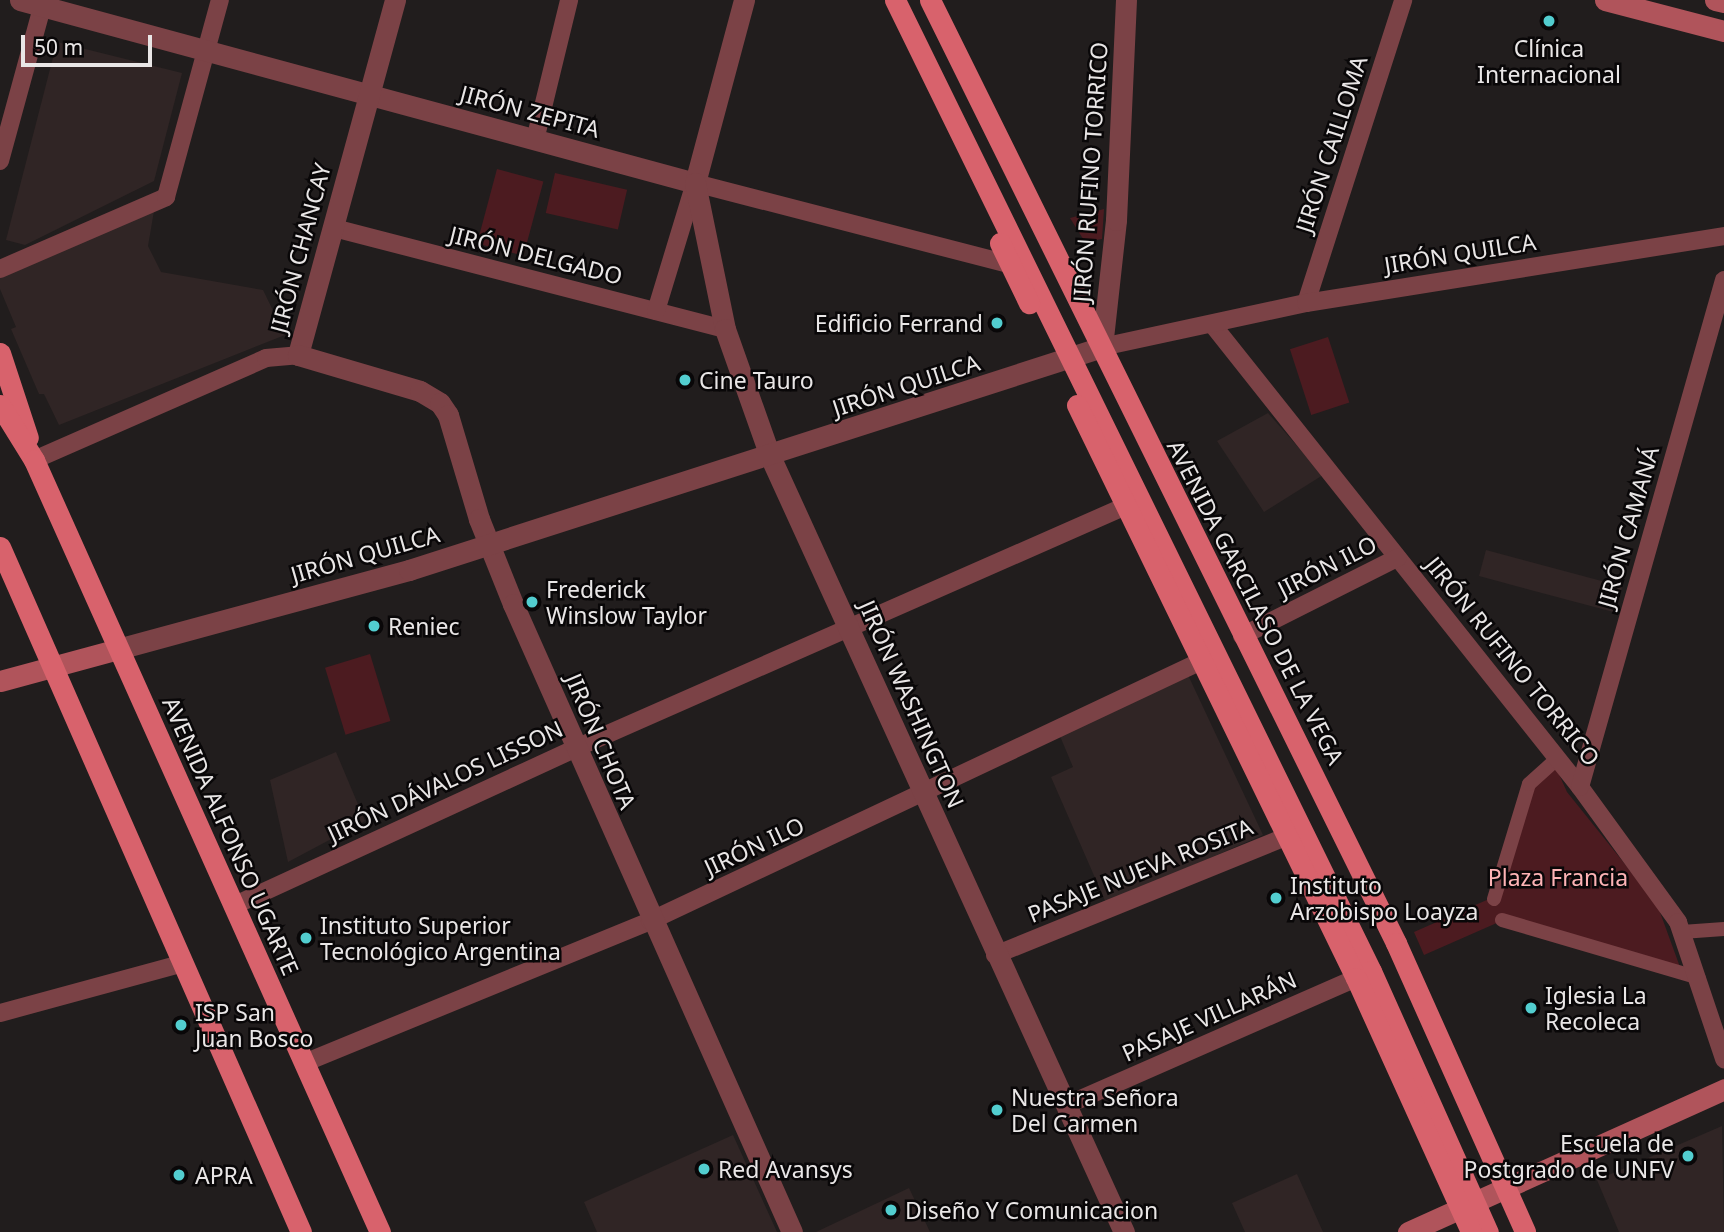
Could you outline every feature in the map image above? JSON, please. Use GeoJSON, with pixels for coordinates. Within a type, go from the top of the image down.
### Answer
{"type":"FeatureCollection","features":[{"type":"Feature","properties":{"kind":"main road"},"geometry":{"type":"LineString","coordinates":[[880,0],[1020,267]]}},
{"type":"Feature","properties":{"kind":"main road"},"geometry":{"type":"LineString","coordinates":[[895,0],[1063,361],[1364,975],[1474,1220]]}},
{"type":"Feature","properties":{"kind":"main road","name":"AVENIDA GARCILASO DE LA VEGA"},"geometry":{"type":"LineString","coordinates":[[930,0],[1400,952],[1525,1232]]}},
{"type":"Feature","properties":{"kind":"main road"},"geometry":{"type":"LineString","coordinates":[[1605,0],[1724,31]]}},
{"type":"Feature","properties":{"kind":"main road"},"geometry":{"type":"LineString","coordinates":[[1715,0],[1724,2]]}},
{"type":"Feature","properties":{"kind":"main road","name":"AVENIDA ALFONSO UGARTE"},"geometry":{"type":"LineString","coordinates":[[0,353],[18,397],[34,460]]}},
{"type":"Feature","properties":{"kind":"main road","name":"AVENIDA ALFONSO UGARTE"},"geometry":{"type":"LineString","coordinates":[[0,405],[34,460],[380,1232]]}},
{"type":"Feature","properties":{"kind":"main road"},"geometry":{"type":"LineString","coordinates":[[0,547],[55,666],[301,1232]]}},
{"type":"Feature","properties":{"kind":"main road"},"geometry":{"type":"LineString","coordinates":[[0,681],[118,649]]}},
{"type":"Feature","properties":{"kind":"main road"},"geometry":{"type":"LineString","coordinates":[[1408,1232],[1474,1220],[1506,1187],[1724,1089]]}},
{"type":"Feature","properties":{"kind":"street","name":"JIRÓN ZEPITA"},"geometry":{"type":"LineString","coordinates":[[20,0],[43,3],[207,54],[1020,267]]}},
{"type":"Feature","properties":{"kind":"street"},"geometry":{"type":"LineString","coordinates":[[0,269],[166,197],[220,0]]}},
{"type":"Feature","properties":{"kind":"street","name":"JIRÓN CHANCAY"},"geometry":{"type":"LineString","coordinates":[[34,460],[266,358],[298,355],[395,0]]}},
{"type":"Feature","properties":{"kind":"street"},"geometry":{"type":"LineString","coordinates":[[535,139],[569,0]]}},
{"type":"Feature","properties":{"kind":"street"},"geometry":{"type":"LineString","coordinates":[[656,311],[695,183],[744,0]]}},
{"type":"Feature","properties":{"kind":"street","name":"JIRÓN RUFINO TORRICO"},"geometry":{"type":"LineString","coordinates":[[1102,348],[1116,220],[1126,0]]}},
{"type":"Feature","properties":{"kind":"street","name":"JIRÓN CAILLOMA"},"geometry":{"type":"LineString","coordinates":[[1306,303],[1404,0]]}},
{"type":"Feature","properties":{"kind":"street"},"geometry":{"type":"LineString","coordinates":[[0,161],[43,3]]}},
{"type":"Feature","properties":{"kind":"street","name":"JIRÓN WASHINGTON"},"geometry":{"type":"LineString","coordinates":[[695,183],[725,329],[770,456],[995,955],[1124,1232]]}},
{"type":"Feature","properties":{"kind":"street","name":"JIRÓN DELGADO"},"geometry":{"type":"LineString","coordinates":[[334,228],[725,329]]}},
{"type":"Feature","properties":{"kind":"street","name":"JIRÓN QUILCA"},"geometry":{"type":"LineString","coordinates":[[118,649],[490,545],[1102,348],[1306,303],[1724,236]]}},
{"type":"Feature","properties":{"kind":"street","name":"JIRÓN CAMANÁ"},"geometry":{"type":"LineString","coordinates":[[1580,788],[1724,280]]}},
{"type":"Feature","properties":{"kind":"street","name":"JIRÓN RUFINO TORRICO"},"geometry":{"type":"LineString","coordinates":[[1212,324],[1580,788],[1682,932],[1724,1059]]}},
{"type":"Feature","properties":{"kind":"street","name":"JIRÓN CHOTA"},"geometry":{"type":"LineString","coordinates":[[298,355],[420,391],[440,403],[490,545],[576,748],[650,921],[792,1232]]}},
{"type":"Feature","properties":{"kind":"street","name":"JIRÓN DÁVALOS LISSON"},"geometry":{"type":"LineString","coordinates":[[233,906],[576,748],[1132,503]]}},
{"type":"Feature","properties":{"kind":"street","name":"JIRÓN ILO"},"geometry":{"type":"LineString","coordinates":[[1242,636],[1397,558]]}},
{"type":"Feature","properties":{"kind":"street","name":"JIRÓN ILO"},"geometry":{"type":"LineString","coordinates":[[304,1063],[650,921],[1208,658]]}},
{"type":"Feature","properties":{"kind":"street"},"geometry":{"type":"LineString","coordinates":[[1494,899],[1529,784],[1557,759]]}},
{"type":"Feature","properties":{"kind":"street","name":"PASAJE NUEVA ROSITA"},"geometry":{"type":"LineString","coordinates":[[995,955],[1295,833]]}},
{"type":"Feature","properties":{"kind":"street"},"geometry":{"type":"LineString","coordinates":[[1502,920],[1699,978]]}},
{"type":"Feature","properties":{"kind":"street"},"geometry":{"type":"LineString","coordinates":[[1682,932],[1724,929]]}},
{"type":"Feature","properties":{"kind":"street"},"geometry":{"type":"LineString","coordinates":[[0,1013],[184,963]]}},
{"type":"Feature","properties":{"kind":"street","name":"PASAJE VILLARÁN"},"geometry":{"type":"LineString","coordinates":[[1067,1105],[1364,975]]}},
{"type":"Feature","properties":{"kind":"shaded area"},"geometry":{"type":"Polygon","coordinates":[[[57,42],[182,73],[154,181],[25,245],[6,240],[57,42]]]}},
{"type":"Feature","properties":{"kind":"shaded area"},"geometry":{"type":"Polygon","coordinates":[[[154,211],[148,246],[161,272],[263,290],[285,335],[59,425],[44,394],[39,394],[11,329],[16,327],[0,289],[0,277],[154,211]]]}},
{"type":"Feature","properties":{"kind":"shaded area"},"geometry":{"type":"Polygon","coordinates":[[[1268,413],[1323,475],[1264,512],[1217,441],[1268,413]]]}},
{"type":"Feature","properties":{"kind":"shaded area"},"geometry":{"type":"Polygon","coordinates":[[[1486,550],[1622,586],[1615,613],[1479,576],[1486,550]]]}},
{"type":"Feature","properties":{"kind":"shaded area"},"geometry":{"type":"Polygon","coordinates":[[[1188,675],[1263,835],[1106,903],[1051,777],[1073,767],[1060,736],[1188,675]]]}},
{"type":"Feature","properties":{"kind":"shaded area"},"geometry":{"type":"Polygon","coordinates":[[[336,752],[365,821],[288,862],[270,780],[336,752]]]}},
{"type":"Feature","properties":{"kind":"shaded area","name":"Escuela de Postgrado de UNFV"},"geometry":{"type":"Polygon","coordinates":[[[1722,1126],[1724,1232],[1619,1232],[1597,1180],[1722,1126]]]}},
{"type":"Feature","properties":{"kind":"shaded area","name":"Red Avansys"},"geometry":{"type":"Polygon","coordinates":[[[733,1135],[777,1232],[597,1232],[584,1202],[733,1135]]]}},
{"type":"Feature","properties":{"kind":"shaded area"},"geometry":{"type":"Polygon","coordinates":[[[1297,1174],[1323,1232],[1245,1232],[1232,1203],[1297,1174]]]}},
{"type":"Feature","properties":{"kind":"shaded area","name":"Diseño Y Comunicacion"},"geometry":{"type":"Polygon","coordinates":[[[909,1188],[930,1232],[816,1232],[909,1188]]]}},
{"type":"Feature","properties":{"kind":"green space"},"geometry":{"type":"Polygon","coordinates":[[[497,169],[543,181],[523,256],[477,243],[497,169]]]}},
{"type":"Feature","properties":{"kind":"green space"},"geometry":{"type":"Polygon","coordinates":[[[555,173],[627,190],[618,230],[546,213],[555,173]]]}},
{"type":"Feature","properties":{"kind":"green space"},"geometry":{"type":"Polygon","coordinates":[[[1104,209],[1102,239],[1085,242],[1070,218],[1104,209]]]}},
{"type":"Feature","properties":{"kind":"green space"},"geometry":{"type":"Polygon","coordinates":[[[1328,337],[1349,403],[1311,415],[1290,349],[1328,337]]]}},
{"type":"Feature","properties":{"kind":"green space"},"geometry":{"type":"Polygon","coordinates":[[[370,654],[390,721],[346,735],[325,668],[370,654]]]}},
{"type":"Feature","properties":{"kind":"green space","name":"Plaza Francia"},"geometry":{"type":"Polygon","coordinates":[[[1553,761],[1567,792],[1657,904],[1684,978],[1499,922],[1424,955],[1414,932],[1489,899],[1524,785],[1553,761]]]}},
{"type":"Feature","properties":{"kind":"place","name":"Clínica Internacional"},"geometry":{"type":"Point","coordinates":[1549,21]}},
{"type":"Feature","properties":{"kind":"place","name":"Edificio Ferrand"},"geometry":{"type":"Point","coordinates":[997,323]}},
{"type":"Feature","properties":{"kind":"place","name":"Cine Tauro"},"geometry":{"type":"Point","coordinates":[685,380]}},
{"type":"Feature","properties":{"kind":"place","name":"Frederick Winslow Taylor"},"geometry":{"type":"Point","coordinates":[532,602]}},
{"type":"Feature","properties":{"kind":"place","name":"Reniec"},"geometry":{"type":"Point","coordinates":[374,626]}},
{"type":"Feature","properties":{"kind":"place","name":"Instituto Arzobispo Loayza"},"geometry":{"type":"Point","coordinates":[1276,898]}},
{"type":"Feature","properties":{"kind":"place","name":"Instituto Superior Tecnológico Argentina"},"geometry":{"type":"Point","coordinates":[306,938]}},
{"type":"Feature","properties":{"kind":"place","name":"Iglesia La Recoleca"},"geometry":{"type":"Point","coordinates":[1531,1008]}},
{"type":"Feature","properties":{"kind":"place","name":"ISP San Juan Bosco"},"geometry":{"type":"Point","coordinates":[181,1025]}},
{"type":"Feature","properties":{"kind":"place","name":"Nuestra Señora Del Carmen"},"geometry":{"type":"Point","coordinates":[997,1110]}},
{"type":"Feature","properties":{"kind":"place","name":"Escuela de Postgrado de UNFV"},"geometry":{"type":"Point","coordinates":[1688,1156]}},
{"type":"Feature","properties":{"kind":"place","name":"Red Avansys"},"geometry":{"type":"Point","coordinates":[704,1169]}},
{"type":"Feature","properties":{"kind":"place","name":"APRA"},"geometry":{"type":"Point","coordinates":[179,1175]}},
{"type":"Feature","properties":{"kind":"place","name":"Diseño Y Comunicacion"},"geometry":{"type":"Point","coordinates":[891,1210]}}]}
